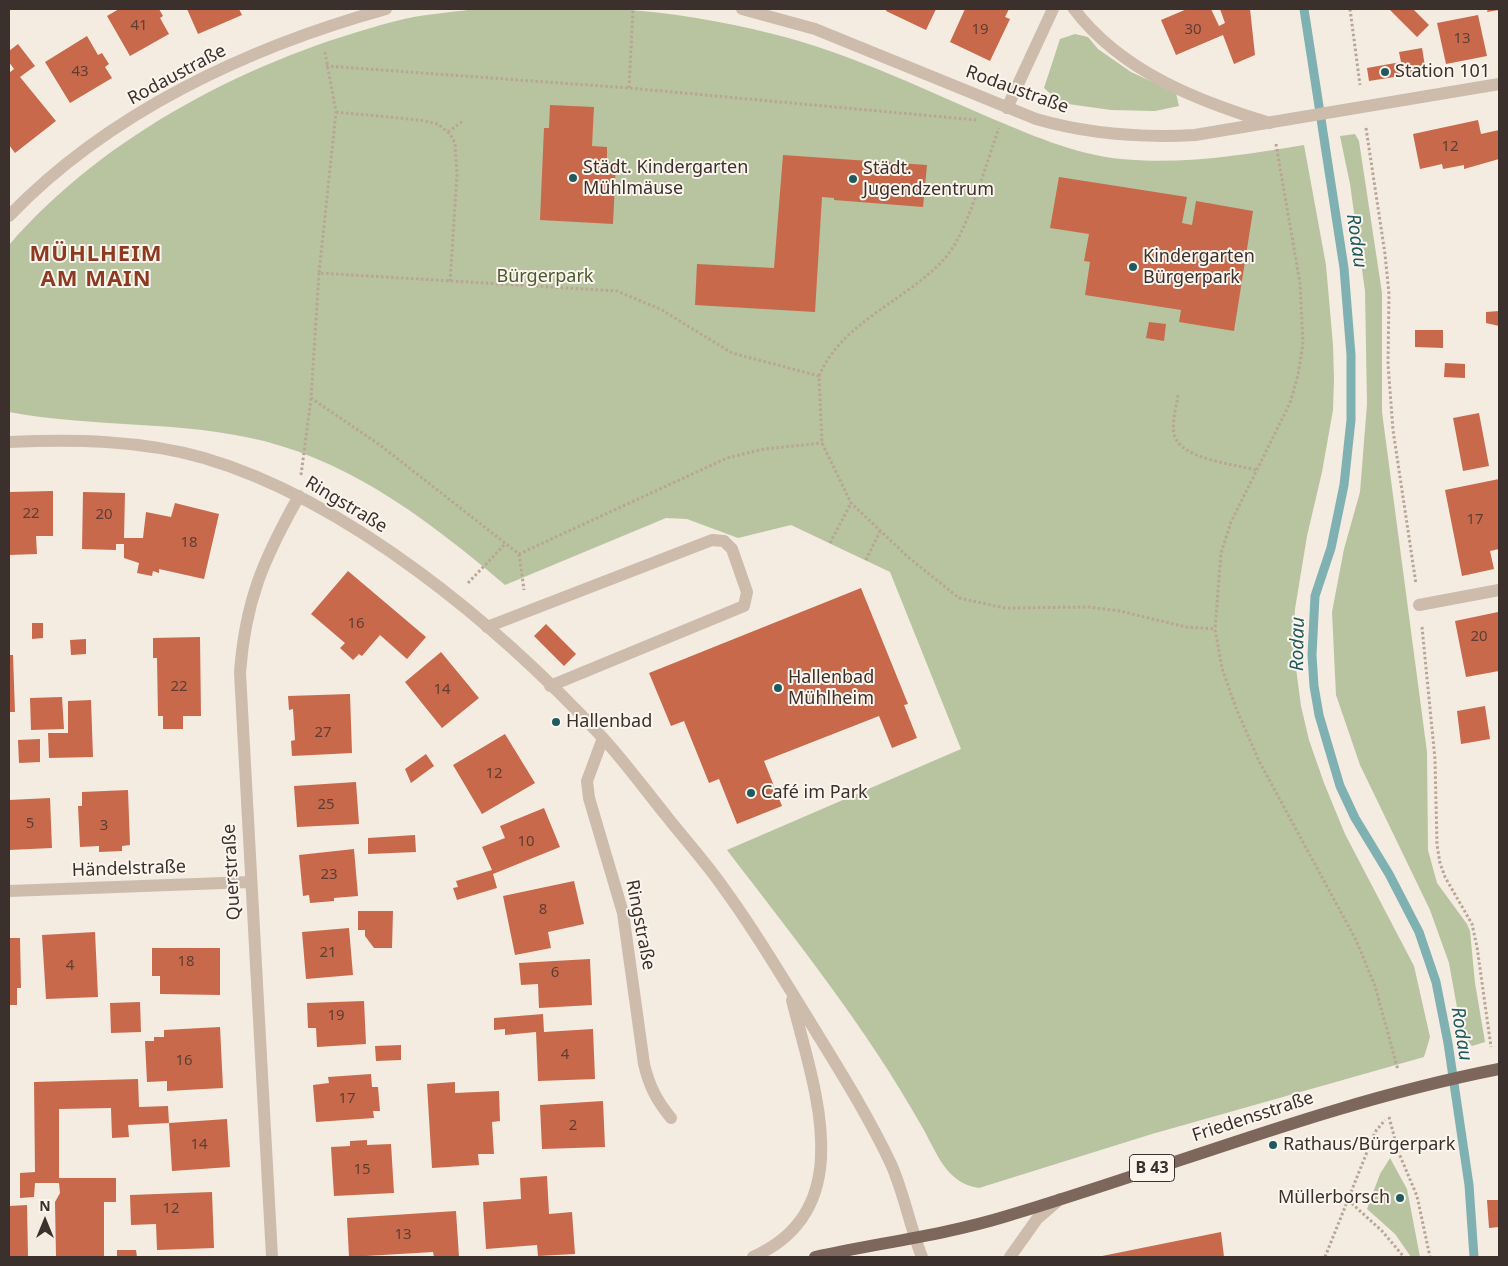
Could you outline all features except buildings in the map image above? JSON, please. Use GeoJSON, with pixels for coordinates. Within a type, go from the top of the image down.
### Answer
{"type":"FeatureCollection","features":[{"type":"Feature","properties":{"kind":"main road","name":"Friedensstraße"},"geometry":{"type":"LineString","coordinates":[[815,1257],[914,1238],[1007,1217],[1265,1131],[1430,1083],[1499,1069]]}},
{"type":"Feature","properties":{"kind":"street","name":"Rodaustraße"},"geometry":{"type":"LineString","coordinates":[[9,216],[66,164],[144,110],[228,67],[318,30],[344,15],[386,9]]}},
{"type":"Feature","properties":{"kind":"street","name":"Rodaustraße"},"geometry":{"type":"LineString","coordinates":[[742,9],[815,29],[1007,108],[1064,127],[1130,136],[1195,135],[1499,84]]}},
{"type":"Feature","properties":{"kind":"street"},"geometry":{"type":"LineString","coordinates":[[1007,108],[1053,9]]}},
{"type":"Feature","properties":{"kind":"street"},"geometry":{"type":"LineString","coordinates":[[1074,9],[1086,25],[1106,44],[1168,84],[1198,99],[1272,123]]}},
{"type":"Feature","properties":{"kind":"street","name":"Ringstraße"},"geometry":{"type":"LineString","coordinates":[[9,442],[61,441],[138,445],[203,458],[256,477],[298,496],[398,557],[487,627],[603,738],[723,886],[789,986],[882,1146],[893,1169],[914,1238],[922,1257]]}},
{"type":"Feature","properties":{"kind":"street","name":"Querstraße"},"geometry":{"type":"LineString","coordinates":[[272,1257],[240,673],[242,648],[250,603],[260,570],[298,496]]}},
{"type":"Feature","properties":{"kind":"street"},"geometry":{"type":"LineString","coordinates":[[487,627],[712,540],[724,541],[732,549],[747,592],[744,606],[550,686]]}},
{"type":"Feature","properties":{"kind":"street"},"geometry":{"type":"LineString","coordinates":[[1419,605],[1499,590]]}},
{"type":"Feature","properties":{"kind":"street","name":"Ringstraße"},"geometry":{"type":"LineString","coordinates":[[603,738],[587,780],[588,798],[623,913],[646,1074],[656,1099],[671,1118]]}},
{"type":"Feature","properties":{"kind":"street","name":"Händelstraße"},"geometry":{"type":"LineString","coordinates":[[9,891],[250,882]]}},
{"type":"Feature","properties":{"kind":"street","name":"Ringstraße"},"geometry":{"type":"LineString","coordinates":[[753,1257],[779,1243],[799,1223],[814,1198],[822,1171],[820,1122],[789,986]]}},
{"type":"Feature","properties":{"kind":"street"},"geometry":{"type":"LineString","coordinates":[[1010,1257],[1037,1219],[1060,1199]]}},
{"type":"Feature","properties":{"kind":"path"},"geometry":{"type":"LineString","coordinates":[[629,88],[633,9]]}},
{"type":"Feature","properties":{"kind":"path"},"geometry":{"type":"LineString","coordinates":[[1350,9],[1363,107]]}},
{"type":"Feature","properties":{"kind":"path"},"geometry":{"type":"LineString","coordinates":[[298,496],[311,398],[319,273],[336,112],[326,66],[324,43],[318,30]]}},
{"type":"Feature","properties":{"kind":"path"},"geometry":{"type":"LineString","coordinates":[[326,66],[629,88],[981,120]]}},
{"type":"Feature","properties":{"kind":"path"},"geometry":{"type":"LineString","coordinates":[[336,112],[418,120],[438,124],[448,132],[455,143],[457,175],[450,282]]}},
{"type":"Feature","properties":{"kind":"path"},"geometry":{"type":"LineString","coordinates":[[448,132],[463,121]]}},
{"type":"Feature","properties":{"kind":"path"},"geometry":{"type":"LineString","coordinates":[[1001,122],[960,235],[947,257],[930,274],[869,318],[827,357],[819,376],[822,443],[851,503],[908,557],[958,598],[990,607],[1004,608],[1089,607],[1112,610],[1186,627],[1215,629]]}},
{"type":"Feature","properties":{"kind":"path"},"geometry":{"type":"LineString","coordinates":[[1272,123],[1300,283],[1303,344],[1298,375],[1290,403],[1231,522],[1221,553],[1215,629],[1222,668],[1236,708],[1260,761],[1356,940],[1374,986],[1398,1070]]}},
{"type":"Feature","properties":{"kind":"path"},"geometry":{"type":"LineString","coordinates":[[319,273],[617,291],[662,310],[732,353],[819,376]]}},
{"type":"Feature","properties":{"kind":"path"},"geometry":{"type":"LineString","coordinates":[[1178,395],[1173,424],[1174,436],[1179,446],[1195,455],[1256,470]]}},
{"type":"Feature","properties":{"kind":"path"},"geometry":{"type":"LineString","coordinates":[[311,398],[380,445],[519,554],[527,612]]}},
{"type":"Feature","properties":{"kind":"path"},"geometry":{"type":"LineString","coordinates":[[519,554],[727,458],[764,449],[822,443]]}},
{"type":"Feature","properties":{"kind":"path"},"geometry":{"type":"LineString","coordinates":[[830,544],[851,503]]}},
{"type":"Feature","properties":{"kind":"path"},"geometry":{"type":"LineString","coordinates":[[866,560],[880,531]]}},
{"type":"Feature","properties":{"kind":"path"},"geometry":{"type":"LineString","coordinates":[[452,600],[506,544]]}},
{"type":"Feature","properties":{"kind":"path"},"geometry":{"type":"LineString","coordinates":[[1389,1095],[1389,1116],[1398,1151],[1417,1196],[1430,1257]]}},
{"type":"Feature","properties":{"kind":"path"},"geometry":{"type":"LineString","coordinates":[[1325,1257],[1375,1132],[1389,1116]]}},
{"type":"Feature","properties":{"kind":"path"},"geometry":{"type":"LineString","coordinates":[[1348,1200],[1382,1231],[1404,1257]]}},
{"type":"Feature","properties":{"kind":"green space","name":"Bürgerpark"},"geometry":{"type":"Polygon","coordinates":[[[598,8],[636,10],[715,21],[754,29],[801,41],[881,70],[1035,136],[1086,153],[1121,159],[1144,161],[1190,160],[1304,145],[1326,265],[1334,379],[1333,410],[1322,472],[1307,536],[1295,609],[1293,646],[1301,706],[1309,740],[1324,783],[1345,834],[1414,966],[1430,1037],[1424,1057],[1152,1134],[979,1188],[967,1185],[958,1180],[943,1165],[900,1089],[853,1018],[804,950],[727,850],[961,749],[890,572],[791,525],[738,538],[687,519],[666,518],[505,585],[450,540],[392,499],[331,465],[298,452],[264,441],[232,434],[41,417],[9,412],[9,245],[48,205],[90,168],[136,135],[185,105],[236,79],[289,56],[342,37],[405,19],[474,9],[598,8]]]}},
{"type":"Feature","properties":{"kind":"green space"},"geometry":{"type":"Polygon","coordinates":[[[1075,34],[1088,37],[1098,49],[1131,72],[1176,93],[1179,106],[1155,111],[1111,110],[1061,103],[1044,88],[1060,39],[1075,34]]]}},
{"type":"Feature","properties":{"kind":"green space"},"geometry":{"type":"Polygon","coordinates":[[[1355,134],[1359,141],[1382,293],[1382,412],[1427,752],[1428,850],[1437,883],[1470,931],[1475,983],[1485,1042],[1472,1046],[1462,1035],[1449,963],[1430,910],[1360,765],[1336,695],[1332,612],[1344,549],[1360,492],[1367,404],[1365,291],[1350,184],[1340,136],[1355,134]]]}},
{"type":"Feature","properties":{"kind":"green space"},"geometry":{"type":"Polygon","coordinates":[[[1390,1158],[1407,1189],[1420,1257],[1411,1257],[1395,1234],[1367,1209],[1380,1174],[1390,1158]]]}},
{"type":"Feature","properties":{"kind":"waterway","name":"Rodau"},"geometry":{"type":"LineString","coordinates":[[1304,9],[1344,268],[1351,355],[1351,420],[1344,485],[1331,548],[1315,596],[1312,655],[1314,686],[1319,715],[1340,786],[1355,818],[1389,874],[1419,932],[1436,982],[1448,1043],[1469,1185],[1474,1257]]}},
{"type":"Feature","properties":{"kind":"place","name":"Station 101"},"geometry":{"type":"Point","coordinates":[1385,72]}},
{"type":"Feature","properties":{"kind":"place","name":"Städt. Kindergarten Mühlmäuse"},"geometry":{"type":"Point","coordinates":[573,178]}},
{"type":"Feature","properties":{"kind":"place","name":"Städt. Jugendzentrum"},"geometry":{"type":"Point","coordinates":[853,179]}},
{"type":"Feature","properties":{"kind":"place","name":"Kindergarten Bürgerpark"},"geometry":{"type":"Point","coordinates":[1133,267]}},
{"type":"Feature","properties":{"kind":"place","name":"Hallenbad Mühlheim"},"geometry":{"type":"Point","coordinates":[778,688]}},
{"type":"Feature","properties":{"kind":"place","name":"Hallenbad"},"geometry":{"type":"Point","coordinates":[556,722]}},
{"type":"Feature","properties":{"kind":"place","name":"Café im Park"},"geometry":{"type":"Point","coordinates":[751,793]}},
{"type":"Feature","properties":{"kind":"place","name":"Rathaus/Bürgerpark"},"geometry":{"type":"Point","coordinates":[1273,1145]}},
{"type":"Feature","properties":{"kind":"place","name":"Müllerborsch"},"geometry":{"type":"Point","coordinates":[1400,1198]}},
{"type":"Feature","properties":{"kind":"district","name":"MÜHLHEIM AM MAIN"},"geometry":{"type":"Point","coordinates":[96,268]}}]}
